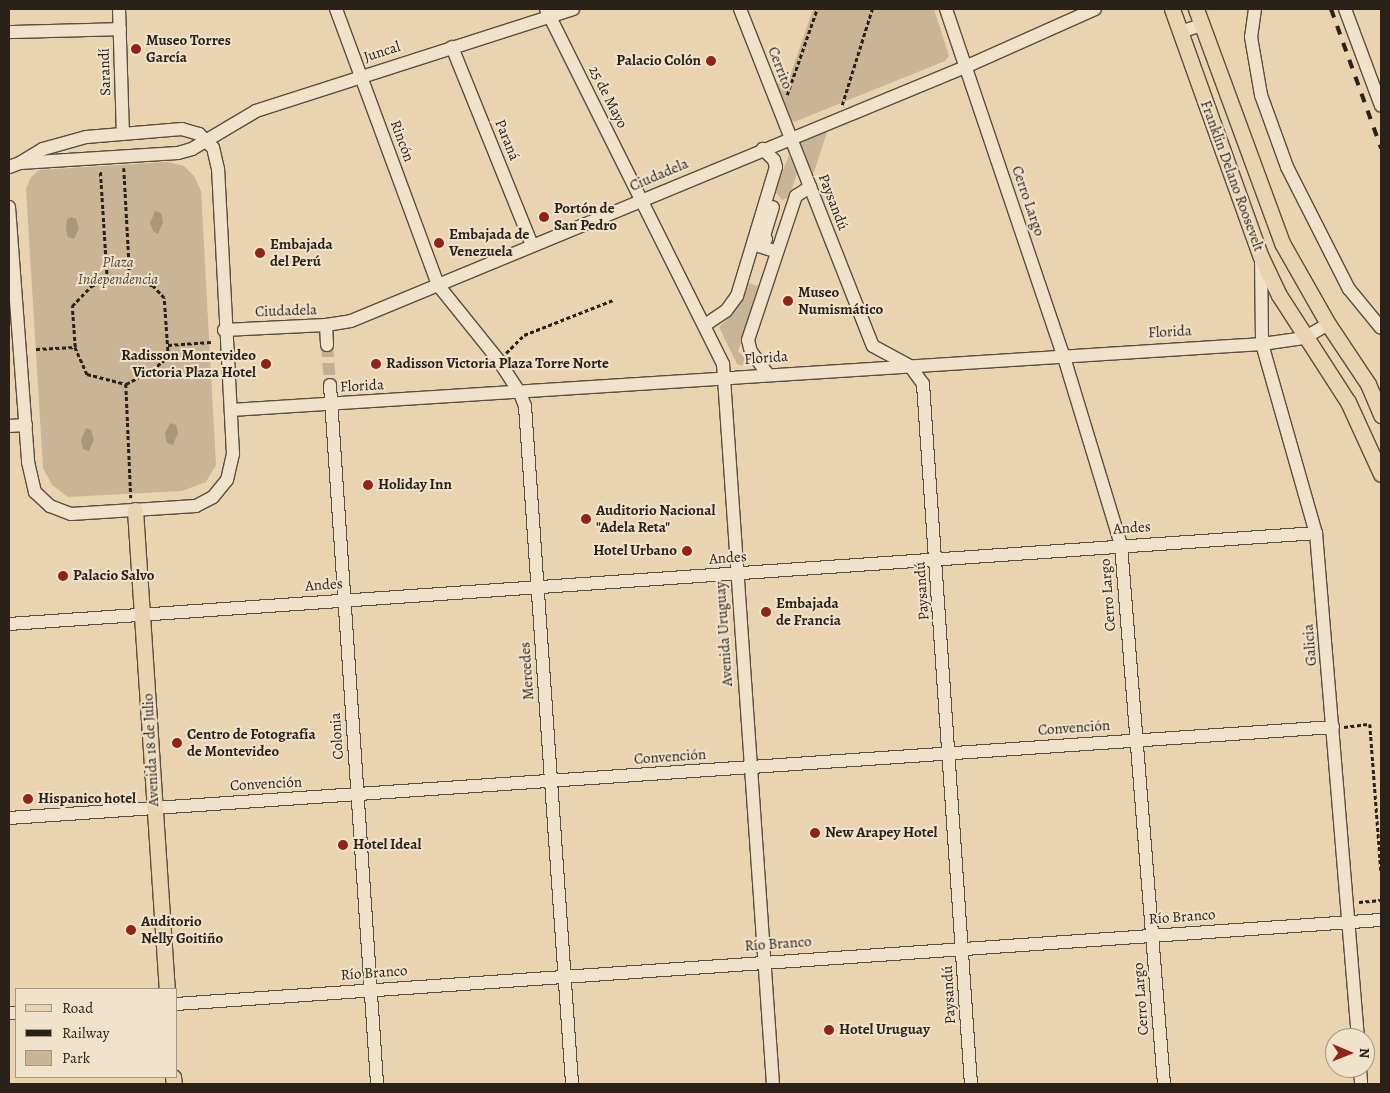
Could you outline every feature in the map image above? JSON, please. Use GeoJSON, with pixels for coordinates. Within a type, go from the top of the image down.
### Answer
{"type":"FeatureCollection","features":[{"type":"Feature","properties":{"kind":"main road","name":"Franklin Delano Roosevelt"},"geometry":{"type":"LineString","coordinates":[[1172,9],[1261,257],[1278,295],[1304,338],[1357,417],[1381,474]]}},
{"type":"Feature","properties":{"kind":"main road","name":"Franklin Delano Roosevelt"},"geometry":{"type":"LineString","coordinates":[[1196,9],[1282,243],[1328,324],[1368,384],[1381,414]]}},
{"type":"Feature","properties":{"kind":"main road","name":"Avenida 18 de Julio"},"geometry":{"type":"LineString","coordinates":[[135,510],[167,988]]}},
{"type":"Feature","properties":{"kind":"street","name":"Sarandí"},"geometry":{"type":"LineString","coordinates":[[119,9],[124,134]]}},
{"type":"Feature","properties":{"kind":"street","name":"Rincón"},"geometry":{"type":"LineString","coordinates":[[336,9],[438,285]]}},
{"type":"Feature","properties":{"kind":"street","name":"Juncal"},"geometry":{"type":"LineString","coordinates":[[14,165],[178,153],[207,141],[256,110],[452,47],[548,12],[573,9]]}},
{"type":"Feature","properties":{"kind":"street","name":"Cerrito"},"geometry":{"type":"LineString","coordinates":[[740,9],[780,115],[791,138]]}},
{"type":"Feature","properties":{"kind":"street","name":"Cerro Largo"},"geometry":{"type":"LineString","coordinates":[[946,9],[1063,354],[1121,545],[1164,1084]]}},
{"type":"Feature","properties":{"kind":"street","name":"Ciudadela"},"geometry":{"type":"LineString","coordinates":[[224,330],[326,325],[351,321],[763,149],[966,67],[1095,9]]}},
{"type":"Feature","properties":{"kind":"street"},"geometry":{"type":"LineString","coordinates":[[1255,9],[1250,37],[1261,95],[1287,167],[1349,290],[1381,328]]}},
{"type":"Feature","properties":{"kind":"street"},"geometry":{"type":"LineString","coordinates":[[1345,9],[1381,106]]}},
{"type":"Feature","properties":{"kind":"street","name":"25 de Mayo"},"geometry":{"type":"LineString","coordinates":[[548,12],[642,200]]}},
{"type":"Feature","properties":{"kind":"street"},"geometry":{"type":"LineString","coordinates":[[1180,32],[1201,25]]}},
{"type":"Feature","properties":{"kind":"street"},"geometry":{"type":"LineString","coordinates":[[9,32],[120,29]]}},
{"type":"Feature","properties":{"kind":"street","name":"Paraná"},"geometry":{"type":"LineString","coordinates":[[452,47],[532,246]]}},
{"type":"Feature","properties":{"kind":"street","name":"Juncal"},"geometry":{"type":"LineString","coordinates":[[14,165],[43,149],[64,142],[124,134],[182,129],[207,141]]}},
{"type":"Feature","properties":{"kind":"street","name":"Paysandú"},"geometry":{"type":"LineString","coordinates":[[791,138],[873,346],[910,366],[923,384],[971,1084]]}},
{"type":"Feature","properties":{"kind":"street"},"geometry":{"type":"LineString","coordinates":[[9,207],[15,337],[31,481],[42,500],[71,514],[196,506],[221,490],[232,467],[231,410],[224,330],[218,169],[216,158],[207,141]]}},
{"type":"Feature","properties":{"kind":"street"},"geometry":{"type":"LineString","coordinates":[[763,149],[774,160],[776,167],[777,252],[748,340],[751,352],[767,373]]}},
{"type":"Feature","properties":{"kind":"street"},"geometry":{"type":"LineString","coordinates":[[705,325],[734,303],[753,244],[777,208],[810,187]]}},
{"type":"Feature","properties":{"kind":"street","name":"Avenida Uruguay"},"geometry":{"type":"LineString","coordinates":[[642,200],[721,356],[773,1084]]}},
{"type":"Feature","properties":{"kind":"street"},"geometry":{"type":"LineString","coordinates":[[766,239],[764,236],[777,208]]}},
{"type":"Feature","properties":{"kind":"street"},"geometry":{"type":"LineString","coordinates":[[753,244],[777,252]]}},
{"type":"Feature","properties":{"kind":"street","name":"Galicia"},"geometry":{"type":"LineString","coordinates":[[1261,257],[1262,344],[1316,533],[1357,1028]]}},
{"type":"Feature","properties":{"kind":"street","name":"Mercedes"},"geometry":{"type":"LineString","coordinates":[[438,285],[499,361],[520,393],[525,406],[572,1084]]}},
{"type":"Feature","properties":{"kind":"street"},"geometry":{"type":"LineString","coordinates":[[1304,338],[1328,324]]}},
{"type":"Feature","properties":{"kind":"street"},"geometry":{"type":"LineString","coordinates":[[326,325],[328,345]]}},
{"type":"Feature","properties":{"kind":"street","name":"Florida"},"geometry":{"type":"LineString","coordinates":[[231,410],[520,393],[767,373],[910,366],[1063,354],[1262,344],[1304,338]]}},
{"type":"Feature","properties":{"kind":"street","name":"Colonia"},"geometry":{"type":"LineString","coordinates":[[330,385],[377,1084]]}},
{"type":"Feature","properties":{"kind":"street"},"geometry":{"type":"LineString","coordinates":[[9,426],[26,425]]}},
{"type":"Feature","properties":{"kind":"street","name":"Andes"},"geometry":{"type":"LineString","coordinates":[[9,624],[936,560],[1121,545],[1316,533]]}},
{"type":"Feature","properties":{"kind":"street","name":"Convención"},"geometry":{"type":"LineString","coordinates":[[9,818],[154,806],[357,796],[948,752],[1333,727]]}},
{"type":"Feature","properties":{"kind":"street","name":"Río Branco"},"geometry":{"type":"LineString","coordinates":[[178,1004],[1381,920]]}},
{"type":"Feature","properties":{"kind":"path"},"geometry":{"type":"LineString","coordinates":[[780,115],[817,9]]}},
{"type":"Feature","properties":{"kind":"path"},"geometry":{"type":"LineString","coordinates":[[837,120],[872,9]]}},
{"type":"Feature","properties":{"kind":"path"},"geometry":{"type":"LineString","coordinates":[[124,164],[130,279]]}},
{"type":"Feature","properties":{"kind":"path"},"geometry":{"type":"LineString","coordinates":[[100,166],[107,280]]}},
{"type":"Feature","properties":{"kind":"path"},"geometry":{"type":"LineString","coordinates":[[130,279],[153,286],[164,298],[168,357],[152,370],[126,384],[87,374],[75,347],[72,306],[91,286],[107,280],[130,279]]}},
{"type":"Feature","properties":{"kind":"path"},"geometry":{"type":"LineString","coordinates":[[499,361],[524,335],[613,300]]}},
{"type":"Feature","properties":{"kind":"path"},"geometry":{"type":"LineString","coordinates":[[168,345],[211,342]]}},
{"type":"Feature","properties":{"kind":"path"},"geometry":{"type":"LineString","coordinates":[[36,349],[75,347]]}},
{"type":"Feature","properties":{"kind":"path"},"geometry":{"type":"LineString","coordinates":[[126,384],[133,494]]}},
{"type":"Feature","properties":{"kind":"path"},"geometry":{"type":"LineString","coordinates":[[1333,727],[1370,724],[1381,871]]}},
{"type":"Feature","properties":{"kind":"path"},"geometry":{"type":"LineString","coordinates":[[1347,902],[1381,900]]}},
{"type":"Feature","properties":{"kind":"green space"},"geometry":{"type":"Polygon","coordinates":[[[813,9],[934,9],[949,56],[945,61],[794,122],[790,119],[776,84],[788,82],[813,9]]]}},
{"type":"Feature","properties":{"kind":"green space"},"geometry":{"type":"Polygon","coordinates":[[[828,129],[814,172],[810,174],[800,141],[828,129]]]}},
{"type":"Feature","properties":{"kind":"green space"},"geometry":{"type":"Polygon","coordinates":[[[789,155],[797,174],[789,197],[782,200],[775,191],[789,155]]]}},
{"type":"Feature","properties":{"kind":"green space","name":"Plaza Independencia"},"geometry":{"type":"Polygon","coordinates":[[[167,162],[184,166],[194,176],[201,191],[216,465],[206,482],[182,491],[68,497],[52,485],[43,468],[26,189],[31,177],[39,170],[167,162]]]}},
{"type":"Feature","properties":{"kind":"green space"},"geometry":{"type":"Polygon","coordinates":[[[745,282],[758,286],[738,351],[752,365],[743,366],[737,364],[719,327],[734,313],[745,282]]]}},
{"type":"Feature","properties":{"kind":"shaded area"},"geometry":{"type":"Polygon","coordinates":[[[155,211],[161,213],[163,222],[158,234],[153,231],[150,223],[155,211]]]}},
{"type":"Feature","properties":{"kind":"shaded area"},"geometry":{"type":"Polygon","coordinates":[[[71,217],[76,219],[79,228],[74,239],[68,237],[66,229],[67,220],[71,217]]]}},
{"type":"Feature","properties":{"kind":"shaded area"},"geometry":{"type":"Polygon","coordinates":[[[170,423],[176,425],[178,433],[173,445],[167,443],[165,434],[170,423]]]}},
{"type":"Feature","properties":{"kind":"shaded area"},"geometry":{"type":"Polygon","coordinates":[[[86,428],[91,430],[94,439],[89,451],[83,449],[81,440],[86,428]]]}},
{"type":"Feature","properties":{"kind":"tunnel"},"geometry":{"type":"LineString","coordinates":[[327,345],[330,385]]}},
{"type":"Feature","properties":{"kind":"railway"},"geometry":{"type":"LineString","coordinates":[[1331,9],[1381,148]]}},
{"type":"Feature","properties":{"kind":"place","name":"Museo Torres García"},"geometry":{"type":"Point","coordinates":[136,49]}},
{"type":"Feature","properties":{"kind":"place","name":"Palacio Colón"},"geometry":{"type":"Point","coordinates":[711,61]}},
{"type":"Feature","properties":{"kind":"place","name":"Portón de San Pedro"},"geometry":{"type":"Point","coordinates":[544,217]}},
{"type":"Feature","properties":{"kind":"place","name":"Embajada de Venezuela"},"geometry":{"type":"Point","coordinates":[439,243]}},
{"type":"Feature","properties":{"kind":"place","name":"Embajada del Perú"},"geometry":{"type":"Point","coordinates":[260,253]}},
{"type":"Feature","properties":{"kind":"place","name":"Museo Numismático"},"geometry":{"type":"Point","coordinates":[788,301]}},
{"type":"Feature","properties":{"kind":"place","name":"Radisson Montevideo Victoria Plaza Hotel"},"geometry":{"type":"Point","coordinates":[266,364]}},
{"type":"Feature","properties":{"kind":"place","name":"Radisson Victoria Plaza Torre Norte"},"geometry":{"type":"Point","coordinates":[376,364]}},
{"type":"Feature","properties":{"kind":"place","name":"Holiday Inn"},"geometry":{"type":"Point","coordinates":[368,485]}},
{"type":"Feature","properties":{"kind":"place","name":"Auditorio Nacional \"Adela Reta\""},"geometry":{"type":"Point","coordinates":[586,519]}},
{"type":"Feature","properties":{"kind":"place","name":"Hotel Urbano"},"geometry":{"type":"Point","coordinates":[687,551]}},
{"type":"Feature","properties":{"kind":"place","name":"Palacio Salvo"},"geometry":{"type":"Point","coordinates":[63,576]}},
{"type":"Feature","properties":{"kind":"place","name":"Embajada de Francia"},"geometry":{"type":"Point","coordinates":[766,612]}},
{"type":"Feature","properties":{"kind":"place","name":"Centro de Fotografía de Montevideo"},"geometry":{"type":"Point","coordinates":[177,743]}},
{"type":"Feature","properties":{"kind":"place","name":"Hispanico hotel"},"geometry":{"type":"Point","coordinates":[28,799]}},
{"type":"Feature","properties":{"kind":"place","name":"New Arapey Hotel"},"geometry":{"type":"Point","coordinates":[815,833]}},
{"type":"Feature","properties":{"kind":"place","name":"Hotel Ideal"},"geometry":{"type":"Point","coordinates":[343,845]}},
{"type":"Feature","properties":{"kind":"place","name":"Auditorio Nelly Goitiño"},"geometry":{"type":"Point","coordinates":[131,930]}},
{"type":"Feature","properties":{"kind":"place","name":"Hotel Uruguay"},"geometry":{"type":"Point","coordinates":[829,1030]}}]}
